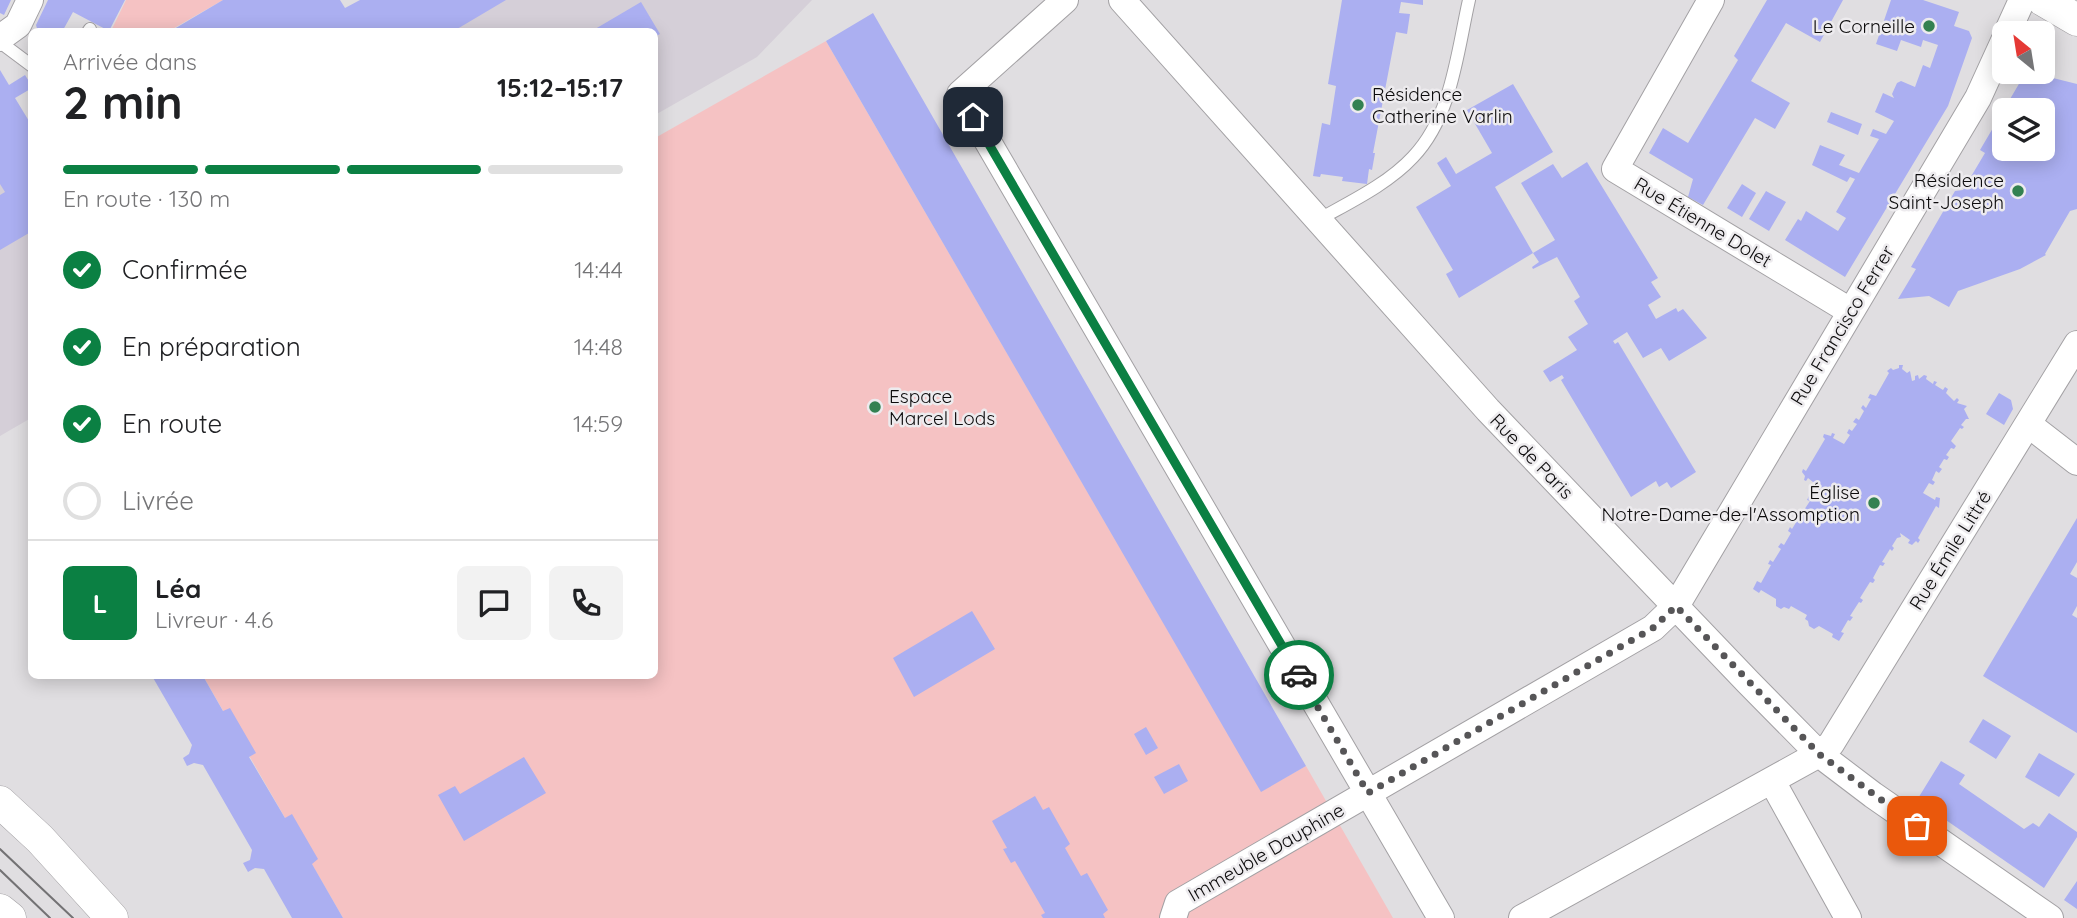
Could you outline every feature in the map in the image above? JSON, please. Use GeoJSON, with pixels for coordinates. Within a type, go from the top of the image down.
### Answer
{"type":"FeatureCollection","features":[{"type":"Feature","properties":{"kind":"street"},"geometry":{"type":"LineString","coordinates":[[0,40],[18,25],[30,0]]}},
{"type":"Feature","properties":{"kind":"street"},"geometry":{"type":"LineString","coordinates":[[1065,0],[960,93],[1441,918]]}},
{"type":"Feature","properties":{"kind":"street","name":"Rue de Paris"},"geometry":{"type":"LineString","coordinates":[[1122,0],[1488,410],[1819,754],[1873,795],[2050,918]]}},
{"type":"Feature","properties":{"kind":"street","name":"Rue Étienne Dolet"},"geometry":{"type":"LineString","coordinates":[[1711,0],[1615,169],[1850,311]]}},
{"type":"Feature","properties":{"kind":"street"},"geometry":{"type":"LineString","coordinates":[[2012,21],[2022,0]]}},
{"type":"Feature","properties":{"kind":"street"},"geometry":{"type":"LineString","coordinates":[[2043,0],[2077,20]]}},
{"type":"Feature","properties":{"kind":"street","name":"Rue Francisco Ferrer"},"geometry":{"type":"LineString","coordinates":[[1368,793],[1653,628],[1676,606],[1978,98],[1992,67]]}},
{"type":"Feature","properties":{"kind":"street","name":"Rue Émile Littré"},"geometry":{"type":"LineString","coordinates":[[1819,754],[1831,744],[2077,344]]}},
{"type":"Feature","properties":{"kind":"street"},"geometry":{"type":"LineString","coordinates":[[2028,424],[2077,462]]}},
{"type":"Feature","properties":{"kind":"street"},"geometry":{"type":"LineString","coordinates":[[1522,918],[1819,754]]}},
{"type":"Feature","properties":{"kind":"street"},"geometry":{"type":"LineString","coordinates":[[1772,781],[1848,918]]}},
{"type":"Feature","properties":{"kind":"street","name":"Immeuble Dauphine"},"geometry":{"type":"LineString","coordinates":[[1172,918],[1178,903],[1368,793]]}},
{"type":"Feature","properties":{"kind":"street"},"geometry":{"type":"LineString","coordinates":[[0,802],[40,839],[112,918]]}},
{"type":"Feature","properties":{"kind":"street"},"geometry":{"type":"LineString","coordinates":[[0,910],[10,918]]}},
{"type":"Feature","properties":{"kind":"lane"},"geometry":{"type":"LineString","coordinates":[[1318,220],[1369,192],[1413,158],[1435,128],[1450,89],[1469,0]]}},
{"type":"Feature","properties":{"kind":"lane"},"geometry":{"type":"LineString","coordinates":[[0,40],[28,63]]}},
{"type":"Feature","properties":{"kind":"shaded area"},"geometry":{"type":"Polygon","coordinates":[[[126,0],[223,0],[174,28],[112,28],[126,0]]]}},
{"type":"Feature","properties":{"kind":"shaded area"},"geometry":{"type":"Polygon","coordinates":[[[360,0],[812,0],[757,57],[658,113],[658,28],[361,28],[360,0]]]}},
{"type":"Feature","properties":{"kind":"shaded area","name":"Espace Marcel Lods"},"geometry":{"type":"Polygon","coordinates":[[[826,41],[1261,791],[1306,766],[1393,918],[343,918],[205,679],[658,679],[658,136],[826,41]]]}},
{"type":"Feature","properties":{"kind":"shaded area"},"geometry":{"type":"Polygon","coordinates":[[[0,121],[28,125],[28,420],[0,436],[0,121]]]}},
{"type":"Feature","properties":{"kind":"building"},"geometry":{"type":"Polygon","coordinates":[[[0,0],[11,0],[4,15],[0,13],[0,0]]]}},
{"type":"Feature","properties":{"kind":"building"},"geometry":{"type":"Polygon","coordinates":[[[48,0],[125,0],[111,28],[103,28],[73,12],[64,28],[37,28],[48,0]]]}},
{"type":"Feature","properties":{"kind":"building"},"geometry":{"type":"Polygon","coordinates":[[[223,0],[340,0],[345,8],[360,0],[506,0],[459,28],[176,28],[223,0]]]}},
{"type":"Feature","properties":{"kind":"building","name":"Résidence Catherine Varlin"},"geometry":{"type":"Polygon","coordinates":[[[1342,0],[1423,0],[1423,5],[1401,2],[1399,13],[1410,14],[1407,34],[1396,32],[1372,170],[1369,169],[1367,184],[1342,181],[1343,177],[1321,174],[1320,177],[1313,176],[1322,123],[1330,125],[1336,86],[1328,84],[1342,0]]]}},
{"type":"Feature","properties":{"kind":"building"},"geometry":{"type":"Polygon","coordinates":[[[1767,0],[1843,0],[1820,42],[1786,23],[1751,81],[1790,103],[1775,129],[1755,118],[1703,205],[1688,197],[1693,179],[1649,153],[1663,128],[1688,143],[1738,60],[1734,56],[1767,0]]]}},
{"type":"Feature","properties":{"kind":"building"},"geometry":{"type":"Polygon","coordinates":[[[1891,0],[1923,0],[1959,12],[1954,26],[1969,31],[1972,38],[1948,106],[1845,277],[1785,240],[1806,211],[1838,231],[1846,218],[1836,212],[1855,179],[1850,177],[1847,182],[1812,165],[1820,145],[1845,155],[1839,165],[1859,173],[1879,139],[1870,136],[1873,129],[1886,134],[1894,121],[1875,112],[1883,93],[1894,98],[1892,94],[1897,83],[1901,81],[1915,87],[1923,65],[1930,68],[1938,45],[1923,40],[1921,47],[1901,40],[1897,51],[1876,44],[1891,0]]]}},
{"type":"Feature","properties":{"kind":"building"},"geometry":{"type":"Polygon","coordinates":[[[641,2],[656,28],[597,28],[641,2]]]}},
{"type":"Feature","properties":{"kind":"building"},"geometry":{"type":"Polygon","coordinates":[[[873,13],[1306,766],[1261,792],[826,41],[873,13]]]}},
{"type":"Feature","properties":{"kind":"building"},"geometry":{"type":"Polygon","coordinates":[[[0,70],[9,85],[25,75],[28,80],[28,90],[15,98],[28,119],[28,234],[0,250],[0,195],[5,192],[0,184],[0,70]]]}},
{"type":"Feature","properties":{"kind":"building","name":"Résidence Saint-Joseph"},"geometry":{"type":"Polygon","coordinates":[[[2055,78],[2077,84],[2077,209],[2070,211],[2046,255],[2020,269],[1958,291],[1949,307],[1929,296],[1898,299],[1916,269],[1911,267],[1955,191],[1963,190],[1985,153],[1980,150],[1992,130],[1992,161],[2055,161],[2055,98],[2011,98],[2019,84],[2055,84],[2055,78]]]}},
{"type":"Feature","properties":{"kind":"building"},"geometry":{"type":"Polygon","coordinates":[[[1513,84],[1553,152],[1495,187],[1533,253],[1459,298],[1446,274],[1453,270],[1416,207],[1451,186],[1437,163],[1446,157],[1456,174],[1492,153],[1467,110],[1513,84]]]}},
{"type":"Feature","properties":{"kind":"building"},"geometry":{"type":"Polygon","coordinates":[[[1831,112],[1862,124],[1858,135],[1827,122],[1831,112]]]}},
{"type":"Feature","properties":{"kind":"building"},"geometry":{"type":"Polygon","coordinates":[[[1587,162],[1658,278],[1651,282],[1661,297],[1648,305],[1656,319],[1676,308],[1678,312],[1683,309],[1707,338],[1669,361],[1661,348],[1643,358],[1627,332],[1613,341],[1615,344],[1618,342],[1696,472],[1671,488],[1667,482],[1659,487],[1656,481],[1631,497],[1561,380],[1564,378],[1562,375],[1550,382],[1543,371],[1577,350],[1568,337],[1588,324],[1574,301],[1580,297],[1557,257],[1533,269],[1532,267],[1539,262],[1533,253],[1555,240],[1521,183],[1553,164],[1562,178],[1587,162]]]}},
{"type":"Feature","properties":{"kind":"building"},"geometry":{"type":"Polygon","coordinates":[[[1742,184],[1756,193],[1742,217],[1727,208],[1742,184]]]}},
{"type":"Feature","properties":{"kind":"building"},"geometry":{"type":"Polygon","coordinates":[[[1766,191],[1786,202],[1769,231],[1749,219],[1766,191]]]}},
{"type":"Feature","properties":{"kind":"building","name":"Église Notre-Dame-de-l'Assomption"},"geometry":{"type":"Polygon","coordinates":[[[1899,365],[1903,365],[1902,369],[1907,373],[1910,371],[1912,381],[1915,376],[1918,375],[1919,379],[1924,375],[1933,384],[1934,381],[1937,382],[1935,385],[1943,390],[1945,387],[1948,389],[1946,393],[1954,401],[1957,398],[1957,403],[1967,406],[1964,409],[1969,419],[1961,425],[1964,427],[1960,428],[1951,441],[1956,446],[1946,455],[1949,457],[1944,459],[1939,467],[1942,469],[1939,473],[1936,471],[1932,480],[1935,482],[1933,485],[1929,483],[1923,493],[1935,500],[1936,497],[1940,498],[1939,508],[1936,506],[1918,538],[1918,543],[1908,543],[1910,540],[1900,533],[1901,537],[1897,538],[1892,551],[1890,549],[1882,562],[1885,563],[1883,566],[1880,565],[1873,578],[1875,580],[1870,582],[1860,598],[1863,600],[1850,616],[1853,617],[1841,632],[1844,633],[1839,641],[1819,626],[1814,629],[1809,626],[1805,619],[1807,615],[1791,606],[1789,609],[1781,609],[1776,606],[1776,599],[1761,590],[1759,593],[1753,589],[1757,581],[1761,583],[1771,565],[1768,564],[1770,560],[1773,562],[1781,549],[1778,547],[1781,543],[1784,545],[1791,533],[1788,531],[1790,527],[1792,529],[1800,516],[1797,515],[1799,511],[1802,513],[1810,501],[1807,500],[1817,489],[1814,488],[1816,485],[1819,487],[1808,478],[1804,480],[1802,472],[1803,469],[1806,471],[1825,439],[1824,434],[1835,434],[1833,438],[1844,444],[1850,435],[1847,433],[1849,429],[1852,431],[1857,424],[1853,422],[1856,418],[1859,420],[1864,411],[1861,408],[1863,405],[1866,408],[1871,399],[1868,398],[1870,394],[1876,396],[1889,373],[1887,371],[1899,368],[1899,365]]]}},
{"type":"Feature","properties":{"kind":"building"},"geometry":{"type":"Polygon","coordinates":[[[1999,393],[2011,400],[2013,409],[2004,425],[1986,414],[1999,393]]]}},
{"type":"Feature","properties":{"kind":"building"},"geometry":{"type":"Polygon","coordinates":[[[2077,518],[2077,562],[2070,574],[2077,578],[2077,606],[2072,615],[2077,618],[2077,733],[1983,676],[2077,518]]]}},
{"type":"Feature","properties":{"kind":"building"},"geometry":{"type":"Polygon","coordinates":[[[972,611],[995,649],[914,697],[893,658],[972,611]]]}},
{"type":"Feature","properties":{"kind":"building"},"geometry":{"type":"Polygon","coordinates":[[[154,679],[205,679],[223,711],[230,708],[256,753],[249,757],[285,818],[292,814],[318,859],[312,864],[343,918],[292,918],[264,869],[255,868],[248,872],[243,863],[250,860],[252,850],[203,765],[194,763],[187,766],[183,758],[189,754],[192,745],[154,679]]]}},
{"type":"Feature","properties":{"kind":"building"},"geometry":{"type":"Polygon","coordinates":[[[1983,719],[2011,736],[1996,759],[1969,742],[1983,719]]]}},
{"type":"Feature","properties":{"kind":"building"},"geometry":{"type":"Polygon","coordinates":[[[1146,727],[1158,748],[1146,755],[1134,734],[1146,727]]]}},
{"type":"Feature","properties":{"kind":"building"},"geometry":{"type":"Polygon","coordinates":[[[2039,753],[2075,774],[2059,797],[2025,777],[2039,753]]]}},
{"type":"Feature","properties":{"kind":"building"},"geometry":{"type":"Polygon","coordinates":[[[524,757],[546,793],[464,841],[438,795],[455,786],[460,794],[524,757]]]}},
{"type":"Feature","properties":{"kind":"building"},"geometry":{"type":"Polygon","coordinates":[[[1941,761],[1965,775],[1959,784],[2024,829],[2033,823],[2039,827],[2049,813],[2077,832],[2077,837],[2044,888],[1917,800],[1941,761]]]}},
{"type":"Feature","properties":{"kind":"building"},"geometry":{"type":"Polygon","coordinates":[[[1179,764],[1188,781],[1164,794],[1154,777],[1179,764]]]}},
{"type":"Feature","properties":{"kind":"building"},"geometry":{"type":"Polygon","coordinates":[[[1035,796],[1043,810],[1049,807],[1070,844],[1065,848],[1081,876],[1087,873],[1108,910],[1103,914],[1105,918],[1043,918],[1041,915],[1045,913],[1015,861],[1011,863],[1003,849],[1007,848],[992,821],[1035,796]]]}},
{"type":"Feature","properties":{"kind":"building"},"geometry":{"type":"Polygon","coordinates":[[[2077,881],[2077,909],[2064,900],[2077,881]]]}},
{"type":"Feature","properties":{"kind":"tram line"},"geometry":{"type":"LineString","coordinates":[[0,849],[73,918]]}},
{"type":"Feature","properties":{"kind":"tram line"},"geometry":{"type":"LineString","coordinates":[[0,870],[50,918]]}},
{"type":"Feature","properties":{"kind":"way so far"},"geometry":{"type":"LineString","coordinates":[[1299,675],[1368,793],[1653,628],[1676,606],[1819,754],[1917,826]]}},
{"type":"Feature","properties":{"kind":"place","name":"Le Corneille"},"geometry":{"type":"Point","coordinates":[1929,26]}},
{"type":"Feature","properties":{"kind":"place","name":"Résidence Catherine Varlin"},"geometry":{"type":"Point","coordinates":[1358,105]}},
{"type":"Feature","properties":{"kind":"place","name":"Résidence Saint-Joseph"},"geometry":{"type":"Point","coordinates":[2018,191]}},
{"type":"Feature","properties":{"kind":"place","name":"Espace Marcel Lods"},"geometry":{"type":"Point","coordinates":[875,407]}},
{"type":"Feature","properties":{"kind":"place","name":"Église Notre-Dame-de-l'Assomption"},"geometry":{"type":"Point","coordinates":[1874,503]}},
{"type":"Feature","properties":{"kind":"route"},"geometry":{"type":"LineString","coordinates":[[973,117],[1299,675]]}}]}
